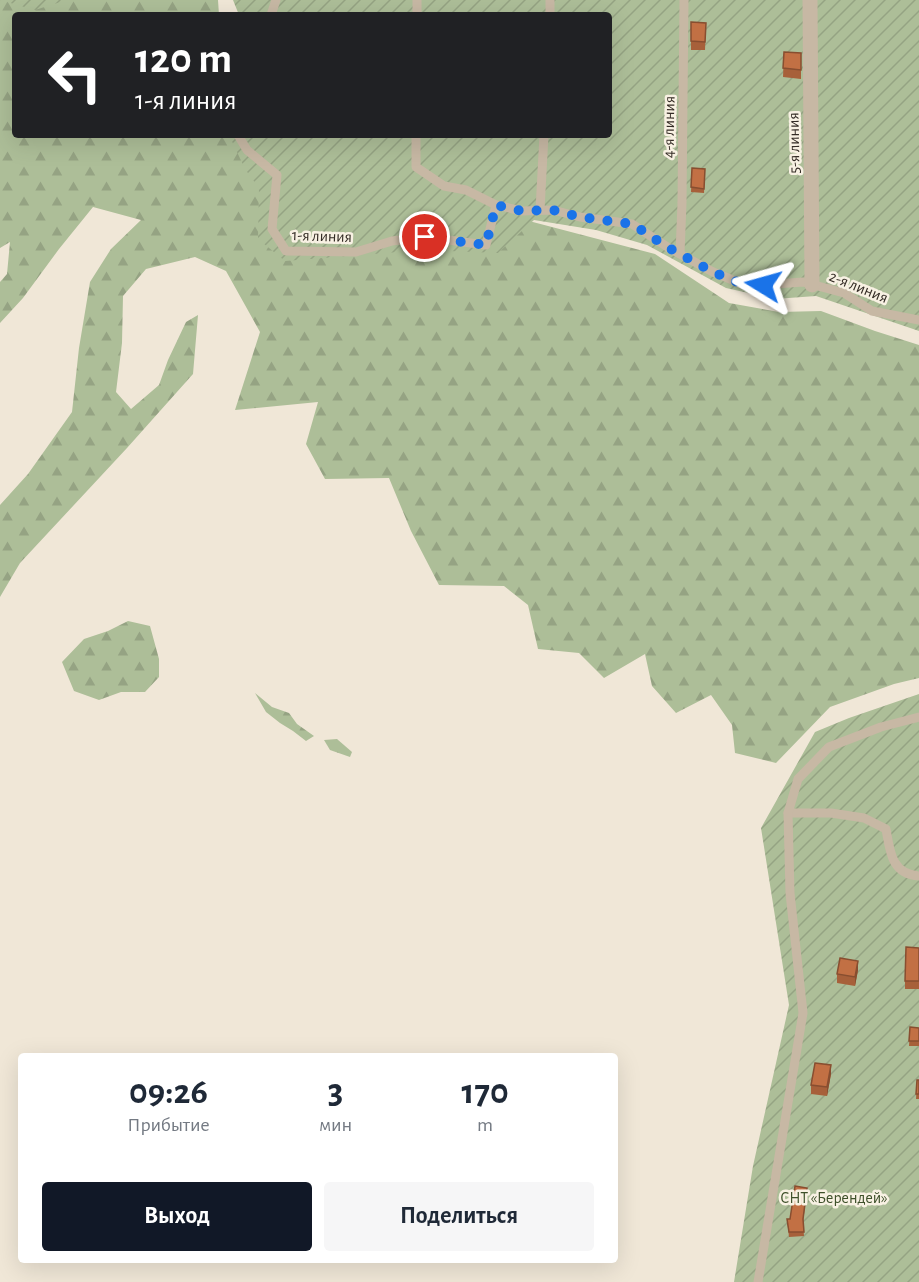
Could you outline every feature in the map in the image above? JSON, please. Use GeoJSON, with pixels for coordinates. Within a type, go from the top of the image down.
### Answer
{"type":"FeatureCollection","features":[{"type":"Feature","properties":{"kind":"street","name":"5-я линия"},"geometry":{"type":"LineString","coordinates":[[810,0],[812,285]]}},
{"type":"Feature","properties":{"kind":"lane","name":"4-я линия"},"geometry":{"type":"LineString","coordinates":[[680,254],[684,0]]}},
{"type":"Feature","properties":{"kind":"lane","name":"1-я линия"},"geometry":{"type":"LineString","coordinates":[[240,138],[247,150],[277,175],[272,229],[286,251],[356,252],[392,241],[425,237],[486,245],[496,205]]}},
{"type":"Feature","properties":{"kind":"lane","name":"2-я линия"},"geometry":{"type":"LineString","coordinates":[[416,138],[416,167],[444,186],[466,190],[496,205],[522,211],[553,210],[580,217],[632,224],[713,272],[747,286],[803,282],[844,293],[872,311],[919,320]]}},
{"type":"Feature","properties":{"kind":"lane"},"geometry":{"type":"LineString","coordinates":[[540,210],[544,138]]}},
{"type":"Feature","properties":{"kind":"lane"},"geometry":{"type":"LineString","coordinates":[[758,1282],[803,1013],[790,893],[788,813],[798,779],[829,747],[881,727],[919,717]]}},
{"type":"Feature","properties":{"kind":"lane"},"geometry":{"type":"LineString","coordinates":[[788,813],[831,813],[864,818],[885,829],[890,852],[897,867],[911,876],[919,876]]}},
{"type":"Feature","properties":{"kind":"green space"},"geometry":{"type":"Polygon","coordinates":[[[0,0],[218,0],[219,12],[12,12],[12,138],[307,138],[414,191],[655,254],[729,303],[779,312],[821,311],[919,345],[919,678],[894,684],[830,707],[776,763],[735,753],[732,725],[711,695],[676,713],[652,686],[645,654],[604,678],[579,653],[538,649],[528,605],[504,586],[439,585],[411,531],[389,478],[325,479],[306,444],[318,402],[235,410],[260,332],[226,271],[195,257],[146,269],[123,296],[122,343],[116,392],[131,409],[159,385],[186,322],[198,315],[193,374],[20,563],[0,597],[0,505],[28,474],[72,412],[79,348],[90,282],[111,249],[141,220],[93,207],[23,298],[0,323],[0,282],[7,274],[10,242],[0,248],[0,0]]]}},
{"type":"Feature","properties":{"kind":"green space"},"geometry":{"type":"Polygon","coordinates":[[[0,0],[67,0],[35,10],[0,0]]]}},
{"type":"Feature","properties":{"kind":"green space"},"geometry":{"type":"Polygon","coordinates":[[[233,0],[919,0],[919,331],[816,296],[775,299],[726,288],[647,245],[596,230],[534,220],[498,253],[424,250],[285,261],[258,239],[259,188],[245,169],[230,138],[612,138],[612,12],[238,12],[233,0]]]}},
{"type":"Feature","properties":{"kind":"green space"},"geometry":{"type":"Polygon","coordinates":[[[128,621],[150,626],[159,659],[159,677],[145,692],[121,692],[99,700],[74,691],[62,662],[84,639],[128,621]]]}},
{"type":"Feature","properties":{"kind":"green space"},"geometry":{"type":"Polygon","coordinates":[[[255,693],[272,707],[289,713],[297,724],[314,736],[306,741],[280,723],[266,712],[255,693]]]}},
{"type":"Feature","properties":{"kind":"green space","name":"СНТ «Берендей»"},"geometry":{"type":"Polygon","coordinates":[[[919,694],[919,1282],[734,1282],[753,1166],[789,1005],[761,828],[815,732],[919,694]]]}},
{"type":"Feature","properties":{"kind":"green space"},"geometry":{"type":"Polygon","coordinates":[[[337,739],[352,752],[350,757],[330,750],[324,740],[337,739]]]}},
{"type":"Feature","properties":{"kind":"building"},"geometry":{"type":"Polygon","coordinates":[[[691,22],[706,23],[705,42],[691,41],[691,22]]]}},
{"type":"Feature","properties":{"kind":"building"},"geometry":{"type":"Polygon","coordinates":[[[784,52],[801,53],[801,70],[783,68],[784,52]]]}},
{"type":"Feature","properties":{"kind":"building"},"geometry":{"type":"Polygon","coordinates":[[[692,168],[705,169],[704,189],[691,187],[692,168]]]}},
{"type":"Feature","properties":{"kind":"building"},"geometry":{"type":"Polygon","coordinates":[[[906,947],[919,948],[919,981],[905,981],[906,947]]]}},
{"type":"Feature","properties":{"kind":"building"},"geometry":{"type":"Polygon","coordinates":[[[840,958],[858,961],[855,977],[837,974],[840,958]]]}},
{"type":"Feature","properties":{"kind":"building"},"geometry":{"type":"Polygon","coordinates":[[[910,1027],[919,1028],[919,1041],[909,1041],[910,1027]]]}},
{"type":"Feature","properties":{"kind":"building"},"geometry":{"type":"Polygon","coordinates":[[[815,1063],[831,1065],[827,1087],[811,1085],[815,1063]]]}},
{"type":"Feature","properties":{"kind":"building"},"geometry":{"type":"Polygon","coordinates":[[[917,1080],[919,1080],[919,1094],[916,1094],[917,1080]]]}},
{"type":"Feature","properties":{"kind":"building"},"geometry":{"type":"Polygon","coordinates":[[[795,1186],[807,1188],[803,1219],[804,1232],[789,1232],[787,1219],[790,1219],[795,1186]]]}},
{"type":"Feature","properties":{"kind":"route"},"geometry":{"type":"LineString","coordinates":[[425,237],[486,245],[496,205],[522,211],[553,210],[580,217],[632,224],[713,272],[747,286],[763,285]]}}]}
